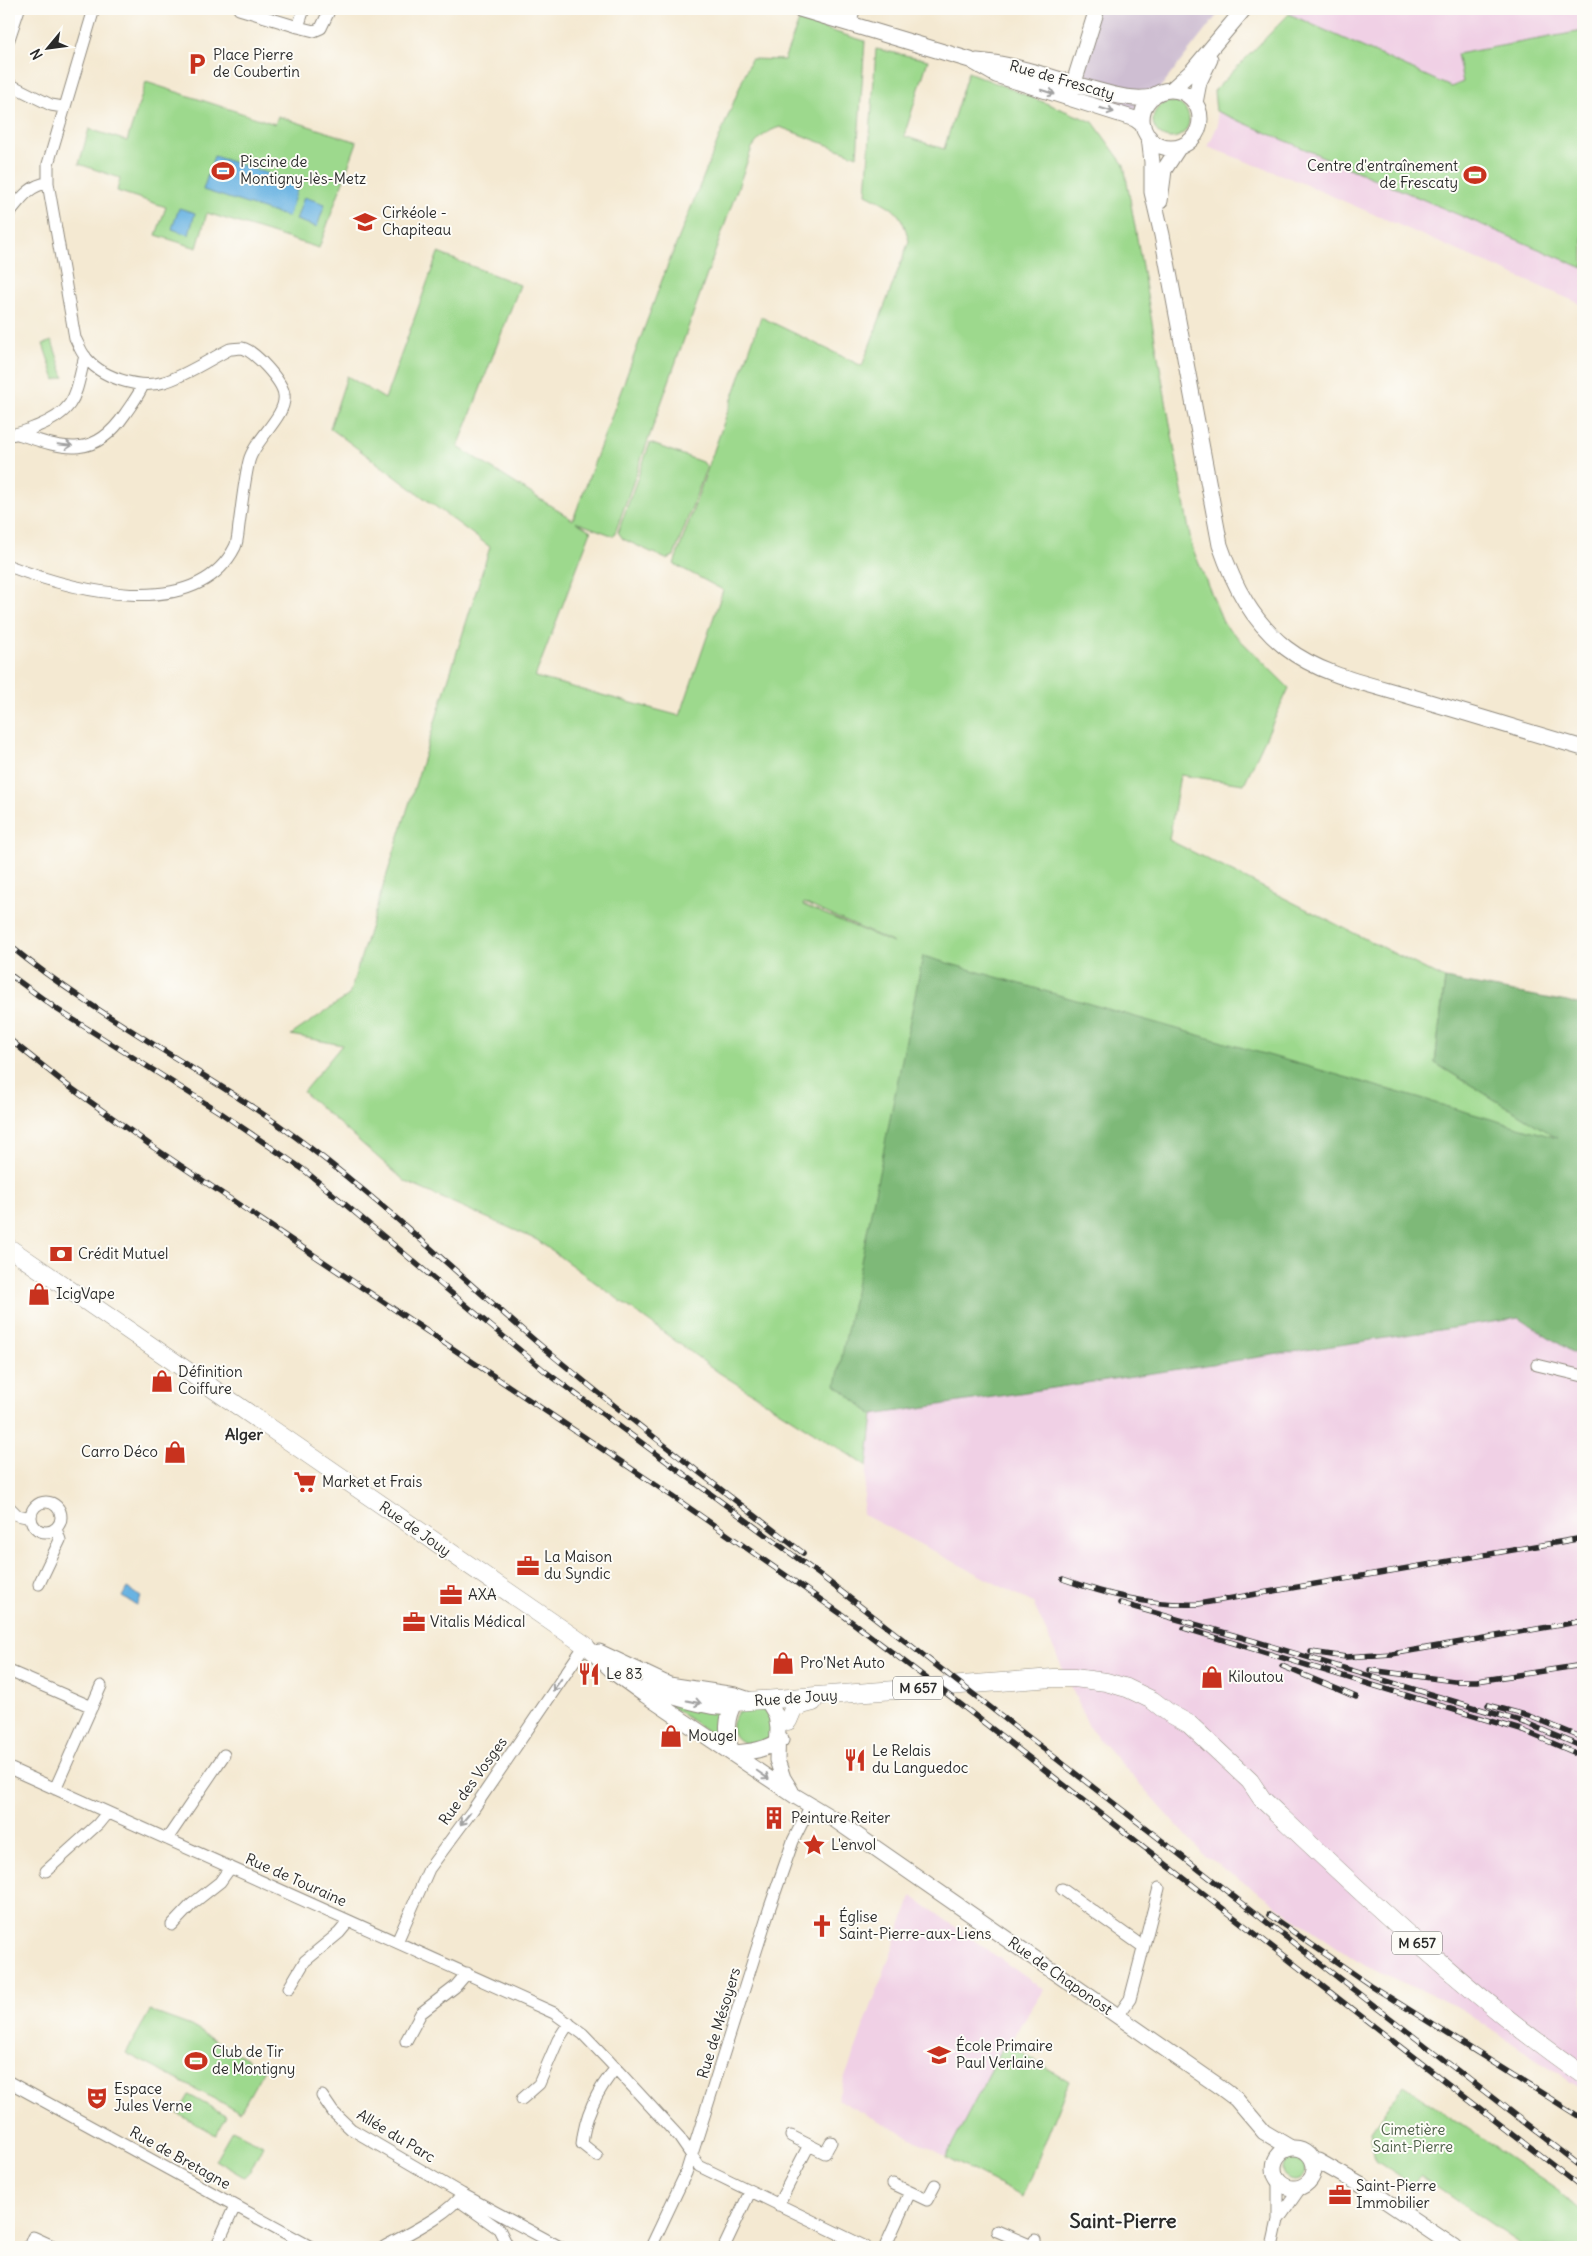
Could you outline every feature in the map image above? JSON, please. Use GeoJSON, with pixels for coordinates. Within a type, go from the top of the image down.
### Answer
{"type":"FeatureCollection","features":[{"type":"Feature","properties":{"kind":"main road","name":"Rue de Frescaty"},"geometry":{"type":"LineString","coordinates":[[800,9],[970,60],[999,63],[1071,91],[1135,119],[1146,131]]}},
{"type":"Feature","properties":{"kind":"main road"},"geometry":{"type":"LineString","coordinates":[[1071,91],[1097,9]]}},
{"type":"Feature","properties":{"kind":"main road"},"geometry":{"type":"LineString","coordinates":[[1171,90],[1192,71],[1244,9]]}},
{"type":"Feature","properties":{"kind":"main road"},"geometry":{"type":"LineString","coordinates":[[1146,131],[1163,146],[1179,147],[1188,143],[1198,129],[1200,120],[1195,103],[1199,82],[1223,36]]}},
{"type":"Feature","properties":{"kind":"main road"},"geometry":{"type":"LineString","coordinates":[[1195,103],[1180,92],[1171,90],[1153,97],[1144,110],[1152,162],[1152,192],[1162,235],[1220,545],[1231,577],[1246,605],[1264,629],[1287,649],[1328,671],[1583,748]]}},
{"type":"Feature","properties":{"kind":"main road","name":"Rue de Frescaty"},"geometry":{"type":"LineString","coordinates":[[1071,91],[1141,99],[1153,97]]}},
{"type":"Feature","properties":{"kind":"main road"},"geometry":{"type":"LineString","coordinates":[[1162,235],[1160,194],[1164,170],[1179,147]]}},
{"type":"Feature","properties":{"kind":"main road","name":"Rue de Jouy"},"geometry":{"type":"LineString","coordinates":[[9,1248],[585,1644],[616,1674],[674,1714]]}},
{"type":"Feature","properties":{"kind":"main road"},"geometry":{"type":"LineString","coordinates":[[585,1644],[669,1685],[735,1695],[752,1701],[776,1715],[778,1728],[777,1760],[791,1791]]}},
{"type":"Feature","properties":{"kind":"main road","name":"Rue de Jouy"},"geometry":{"type":"LineString","coordinates":[[616,1674],[657,1692],[680,1699],[724,1707],[752,1701],[1053,1678],[1106,1682],[1139,1693],[1169,1713],[1183,1731],[1243,1788],[1262,1798],[1432,1957],[1504,2017],[1583,2075]]}},
{"type":"Feature","properties":{"kind":"main road"},"geometry":{"type":"LineString","coordinates":[[752,1701],[728,1715],[727,1723],[732,1752],[760,1750],[778,1742],[794,1708],[854,1694]]}},
{"type":"Feature","properties":{"kind":"main road","name":"Rue de Chaponost"},"geometry":{"type":"LineString","coordinates":[[674,1714],[791,1791],[1220,2087],[1236,2099],[1264,2132],[1291,2148]]}},
{"type":"Feature","properties":{"kind":"main road","name":"Rue de Chaponost"},"geometry":{"type":"LineString","coordinates":[[1264,2132],[1276,2174]]}},
{"type":"Feature","properties":{"kind":"main road"},"geometry":{"type":"LineString","coordinates":[[1344,2177],[1323,2179],[1304,2186],[1289,2188],[1276,2174],[1279,2154],[1291,2148],[1304,2150],[1314,2161],[1318,2161],[1371,2191],[1454,2247]]}},
{"type":"Feature","properties":{"kind":"main road"},"geometry":{"type":"LineString","coordinates":[[1304,2186],[1314,2174],[1314,2161]]}},
{"type":"Feature","properties":{"kind":"street"},"geometry":{"type":"LineString","coordinates":[[9,39],[19,9]]}},
{"type":"Feature","properties":{"kind":"street"},"geometry":{"type":"LineString","coordinates":[[9,566],[92,590],[121,594],[161,594],[196,584],[213,576],[226,561],[236,545],[250,459],[283,406],[284,394],[278,382],[254,354],[242,348],[230,349],[164,382],[143,385],[127,382],[102,370],[84,356],[75,338],[48,182],[48,164],[63,117],[63,107],[94,9]]}},
{"type":"Feature","properties":{"kind":"street"},"geometry":{"type":"LineString","coordinates":[[239,9],[314,32],[321,28],[330,9]]}},
{"type":"Feature","properties":{"kind":"street"},"geometry":{"type":"LineString","coordinates":[[298,27],[304,9]]}},
{"type":"Feature","properties":{"kind":"street"},"geometry":{"type":"LineString","coordinates":[[851,24],[854,9]]}},
{"type":"Feature","properties":{"kind":"street"},"geometry":{"type":"LineString","coordinates":[[9,84],[51,105],[63,107]]}},
{"type":"Feature","properties":{"kind":"street"},"geometry":{"type":"LineString","coordinates":[[9,214],[27,192],[36,186],[48,182]]}},
{"type":"Feature","properties":{"kind":"street"},"geometry":{"type":"LineString","coordinates":[[14,434],[56,418],[68,408],[77,390],[84,356]]}},
{"type":"Feature","properties":{"kind":"street"},"geometry":{"type":"LineString","coordinates":[[14,434],[43,442],[69,446],[91,446],[107,436],[117,425],[143,385]]}},
{"type":"Feature","properties":{"kind":"street"},"geometry":{"type":"LineString","coordinates":[[1537,1365],[1583,1376]]}},
{"type":"Feature","properties":{"kind":"street"},"geometry":{"type":"LineString","coordinates":[[39,1584],[60,1540],[56,1529],[61,1516],[60,1511],[53,1503],[39,1503],[33,1509],[31,1518],[33,1525],[41,1531],[56,1529]]}},
{"type":"Feature","properties":{"kind":"street"},"geometry":{"type":"LineString","coordinates":[[9,1507],[17,1515],[31,1518]]}},
{"type":"Feature","properties":{"kind":"street","name":"Rue des Vosges"},"geometry":{"type":"LineString","coordinates":[[397,1942],[429,1869],[472,1811],[585,1644]]}},
{"type":"Feature","properties":{"kind":"street"},"geometry":{"type":"LineString","coordinates":[[9,1670],[92,1707]]}},
{"type":"Feature","properties":{"kind":"street"},"geometry":{"type":"LineString","coordinates":[[55,1789],[101,1686]]}},
{"type":"Feature","properties":{"kind":"street"},"geometry":{"type":"LineString","coordinates":[[167,1839],[224,1755]]}},
{"type":"Feature","properties":{"kind":"street","name":"Rue de Touraine"},"geometry":{"type":"LineString","coordinates":[[9,1768],[538,2004],[569,2022],[583,2034],[679,2138],[699,2166],[866,2247]]}},
{"type":"Feature","properties":{"kind":"street","name":"Rue de Mésoyers"},"geometry":{"type":"LineString","coordinates":[[651,2247],[692,2157],[774,1897],[795,1835],[811,1805]]}},
{"type":"Feature","properties":{"kind":"street"},"geometry":{"type":"LineString","coordinates":[[46,1871],[98,1824],[107,1813]]}},
{"type":"Feature","properties":{"kind":"street","name":"Rue de Touraine"},"geometry":{"type":"LineString","coordinates":[[172,1925],[192,1904],[220,1882],[230,1868]]}},
{"type":"Feature","properties":{"kind":"street"},"geometry":{"type":"LineString","coordinates":[[1118,2016],[1130,1999],[1142,1946],[1159,1888]]}},
{"type":"Feature","properties":{"kind":"street"},"geometry":{"type":"LineString","coordinates":[[1062,1889],[1142,1946]]}},
{"type":"Feature","properties":{"kind":"street","name":"Rue de Touraine"},"geometry":{"type":"LineString","coordinates":[[290,1988],[305,1961],[339,1933],[349,1920]]}},
{"type":"Feature","properties":{"kind":"street"},"geometry":{"type":"LineString","coordinates":[[406,2041],[421,2013],[455,1987],[467,1973]]}},
{"type":"Feature","properties":{"kind":"street"},"geometry":{"type":"LineString","coordinates":[[522,2099],[539,2084],[558,2040],[569,2022]]}},
{"type":"Feature","properties":{"kind":"street"},"geometry":{"type":"LineString","coordinates":[[597,2156],[582,2144],[584,2122],[602,2084],[616,2068]]}},
{"type":"Feature","properties":{"kind":"street","name":"Rue de Bretagne"},"geometry":{"type":"LineString","coordinates":[[9,2082],[310,2247]]}},
{"type":"Feature","properties":{"kind":"street","name":"Allée du Parc"},"geometry":{"type":"LineString","coordinates":[[322,2096],[333,2112],[351,2129],[460,2197],[499,2229],[508,2247]]}},
{"type":"Feature","properties":{"kind":"street"},"geometry":{"type":"LineString","coordinates":[[791,2136],[825,2152],[831,2142]]}},
{"type":"Feature","properties":{"kind":"street"},"geometry":{"type":"LineString","coordinates":[[778,2205],[809,2145]]}},
{"type":"Feature","properties":{"kind":"street"},"geometry":{"type":"LineString","coordinates":[[1272,2247],[1278,2220],[1276,2174]]}},
{"type":"Feature","properties":{"kind":"street"},"geometry":{"type":"LineString","coordinates":[[893,2184],[927,2200],[934,2186]]}},
{"type":"Feature","properties":{"kind":"street"},"geometry":{"type":"LineString","coordinates":[[1278,2220],[1304,2186]]}},
{"type":"Feature","properties":{"kind":"street"},"geometry":{"type":"LineString","coordinates":[[724,2247],[750,2192]]}},
{"type":"Feature","properties":{"kind":"street"},"geometry":{"type":"LineString","coordinates":[[885,2247],[910,2192]]}},
{"type":"Feature","properties":{"kind":"street"},"geometry":{"type":"LineString","coordinates":[[384,2247],[443,2211],[460,2197]]}},
{"type":"Feature","properties":{"kind":"street","name":"Allée du Parc"},"geometry":{"type":"LineString","coordinates":[[460,2197],[502,2215],[560,2247]]}},
{"type":"Feature","properties":{"kind":"street"},"geometry":{"type":"LineString","coordinates":[[216,2247],[235,2206]]}},
{"type":"Feature","properties":{"kind":"street"},"geometry":{"type":"LineString","coordinates":[[499,2229],[502,2215]]}},
{"type":"Feature","properties":{"kind":"street"},"geometry":{"type":"LineString","coordinates":[[997,2230],[1012,2243],[1032,2246],[1035,2240]]}},
{"type":"Feature","properties":{"kind":"street"},"geometry":{"type":"LineString","coordinates":[[29,2247],[33,2237],[56,2247]]}},
{"type":"Feature","properties":{"kind":"shaded area"},"geometry":{"type":"Polygon","coordinates":[[[1097,9],[1222,9],[1148,103],[1143,118],[1069,99],[1097,9]]]}},
{"type":"Feature","properties":{"kind":"shaded area","name":"Centre d'entraînement de Frescaty"},"geometry":{"type":"Polygon","coordinates":[[[1294,9],[1583,9],[1583,305],[1295,180],[1208,147],[1218,124],[1214,91],[1294,9]]]}},
{"type":"Feature","properties":{"kind":"shaded area"},"geometry":{"type":"Polygon","coordinates":[[[1519,1318],[1583,1359],[1583,2090],[1456,2006],[1363,1965],[1204,1855],[1090,1729],[1033,1603],[862,1514],[873,1415],[1519,1318]]]}},
{"type":"Feature","properties":{"kind":"shaded area","name":"École Primaire Paul Verlaine"},"geometry":{"type":"Polygon","coordinates":[[[912,1896],[1044,1990],[1009,2046],[1069,2081],[1023,2197],[837,2099],[912,1896]]]}},
{"type":"Feature","properties":{"kind":"green space","name":"Centre d'entraînement de Frescaty"},"geometry":{"type":"Polygon","coordinates":[[[1289,14],[1451,87],[1463,82],[1457,54],[1583,31],[1583,268],[1216,111],[1214,91],[1289,14]]]}},
{"type":"Feature","properties":{"kind":"green space"},"geometry":{"type":"Polygon","coordinates":[[[799,21],[865,41],[857,156],[780,127],[764,135],[752,148],[614,536],[576,522],[591,531],[535,677],[680,716],[723,590],[674,564],[761,317],[862,366],[909,241],[903,222],[895,211],[866,194],[876,49],[928,60],[904,136],[944,149],[968,72],[1093,122],[1124,165],[1192,547],[1224,624],[1289,688],[1244,784],[1180,775],[1169,840],[1445,979],[1435,1063],[1560,1139],[836,1385],[873,1415],[867,1466],[718,1372],[537,1240],[406,1182],[303,1092],[342,1045],[291,1035],[349,995],[490,547],[330,428],[347,376],[385,399],[438,253],[520,285],[458,447],[573,520],[665,272],[751,59],[784,60],[799,21]],[[804,903],[803,905],[893,943],[804,903]]]}},
{"type":"Feature","properties":{"kind":"green space","name":"Piscine de Montigny-lès-Metz"},"geometry":{"type":"Polygon","coordinates":[[[146,82],[275,124],[278,116],[357,142],[319,248],[207,213],[197,248],[156,235],[166,207],[117,191],[120,178],[79,164],[89,129],[127,141],[146,82]]]}},
{"type":"Feature","properties":{"kind":"green space"},"geometry":{"type":"Polygon","coordinates":[[[1171,102],[1178,103],[1184,107],[1188,113],[1188,127],[1184,133],[1178,137],[1171,138],[1164,137],[1158,133],[1154,127],[1153,120],[1154,113],[1158,107],[1164,103],[1171,102]]]}},
{"type":"Feature","properties":{"kind":"green space"},"geometry":{"type":"Polygon","coordinates":[[[52,341],[64,377],[55,380],[43,344],[52,341]]]}},
{"type":"Feature","properties":{"kind":"green space"},"geometry":{"type":"Polygon","coordinates":[[[650,443],[702,462],[707,466],[674,556],[666,559],[623,539],[618,532],[650,443]]]}},
{"type":"Feature","properties":{"kind":"green space"},"geometry":{"type":"Polygon","coordinates":[[[923,956],[1557,1138],[1435,1063],[1445,979],[1583,1005],[1583,1359],[1519,1318],[873,1415],[836,1385],[923,956]]]}},
{"type":"Feature","properties":{"kind":"green space"},"geometry":{"type":"Polygon","coordinates":[[[656,1696],[724,1711],[720,1724],[724,1743],[656,1696]]]}},
{"type":"Feature","properties":{"kind":"green space"},"geometry":{"type":"Polygon","coordinates":[[[766,1709],[770,1711],[772,1736],[766,1740],[753,1743],[740,1741],[735,1737],[732,1723],[738,1712],[766,1709]]]}},
{"type":"Feature","properties":{"kind":"green space","name":"Club de Tir de Montigny"},"geometry":{"type":"Polygon","coordinates":[[[150,2011],[191,2026],[264,2069],[240,2112],[126,2053],[150,2011]]]}},
{"type":"Feature","properties":{"kind":"green space"},"geometry":{"type":"Polygon","coordinates":[[[1005,2043],[1069,2081],[1023,2197],[946,2157],[1005,2043]]]}},
{"type":"Feature","properties":{"kind":"green space","name":"Cimetière Saint-Pierre"},"geometry":{"type":"Polygon","coordinates":[[[1403,2085],[1557,2190],[1583,2211],[1583,2247],[1525,2247],[1421,2176],[1412,2185],[1376,2161],[1371,2131],[1403,2085]]]}},
{"type":"Feature","properties":{"kind":"green space"},"geometry":{"type":"Polygon","coordinates":[[[189,2095],[227,2116],[216,2135],[178,2114],[189,2095]]]}},
{"type":"Feature","properties":{"kind":"green space"},"geometry":{"type":"Polygon","coordinates":[[[232,2130],[263,2145],[250,2171],[244,2177],[215,2160],[232,2130]]]}},
{"type":"Feature","properties":{"kind":"green space"},"geometry":{"type":"Polygon","coordinates":[[[1294,2158],[1302,2161],[1305,2169],[1302,2177],[1294,2180],[1286,2177],[1283,2169],[1286,2161],[1294,2158]]]}},
{"type":"Feature","properties":{"kind":"water"},"geometry":{"type":"Polygon","coordinates":[[[214,156],[299,184],[288,217],[203,190],[214,156]]]}},
{"type":"Feature","properties":{"kind":"water"},"geometry":{"type":"Polygon","coordinates":[[[304,197],[325,204],[317,227],[296,220],[304,197]]]}},
{"type":"Feature","properties":{"kind":"water"},"geometry":{"type":"Polygon","coordinates":[[[179,208],[195,213],[189,235],[172,229],[179,208]]]}},
{"type":"Feature","properties":{"kind":"water"},"geometry":{"type":"Polygon","coordinates":[[[127,1588],[141,1597],[137,1605],[122,1597],[127,1588]]]}},
{"type":"Feature","properties":{"kind":"railway"},"geometry":{"type":"LineString","coordinates":[[9,945],[45,973],[119,1023],[235,1095],[309,1147],[370,1196],[546,1350],[803,1553]]}},
{"type":"Feature","properties":{"kind":"railway"},"geometry":{"type":"LineString","coordinates":[[9,974],[58,1010],[221,1113],[304,1170],[546,1372],[820,1575],[1583,2168]]}},
{"type":"Feature","properties":{"kind":"railway"},"geometry":{"type":"LineString","coordinates":[[9,1039],[67,1085],[153,1147],[675,1498],[844,1616],[955,1700],[1583,2189]]}},
{"type":"Feature","properties":{"kind":"railway"},"geometry":{"type":"LineString","coordinates":[[1063,1579],[1129,1598],[1163,1603],[1198,1604],[1583,1538]]}},
{"type":"Feature","properties":{"kind":"railway"},"geometry":{"type":"LineString","coordinates":[[1120,1603],[1254,1641],[1526,1723],[1583,1747]]}},
{"type":"Feature","properties":{"kind":"railway"},"geometry":{"type":"LineString","coordinates":[[1311,1652],[1346,1657],[1392,1654],[1583,1621]]}},
{"type":"Feature","properties":{"kind":"railway"},"geometry":{"type":"LineString","coordinates":[[1184,1628],[1524,1731],[1583,1756]]}},
{"type":"Feature","properties":{"kind":"railway"},"geometry":{"type":"LineString","coordinates":[[1370,1670],[1454,1681],[1477,1681],[1583,1665]]}},
{"type":"Feature","properties":{"kind":"railway"},"geometry":{"type":"LineString","coordinates":[[1282,1666],[1356,1697]]}},
{"type":"Feature","properties":{"kind":"railway"},"geometry":{"type":"LineString","coordinates":[[1488,1705],[1529,1716],[1583,1738]]}},
{"type":"Feature","properties":{"kind":"railway"},"geometry":{"type":"LineString","coordinates":[[1269,1915],[1370,1985],[1583,2119]]}},
{"type":"Feature","properties":{"kind":"place","name":"Place Pierre de Coubertin"},"geometry":{"type":"Point","coordinates":[197,64]}},
{"type":"Feature","properties":{"kind":"place","name":"Piscine de Montigny-lès-Metz"},"geometry":{"type":"Point","coordinates":[223,171]}},
{"type":"Feature","properties":{"kind":"place","name":"Centre d'entraînement de Frescaty"},"geometry":{"type":"Point","coordinates":[1475,175]}},
{"type":"Feature","properties":{"kind":"place","name":"Cirkéole - Chapiteau"},"geometry":{"type":"Point","coordinates":[365,222]}},
{"type":"Feature","properties":{"kind":"place","name":"Crédit Mutuel"},"geometry":{"type":"Point","coordinates":[61,1254]}},
{"type":"Feature","properties":{"kind":"place","name":"IcigVape"},"geometry":{"type":"Point","coordinates":[39,1294]}},
{"type":"Feature","properties":{"kind":"place","name":"Définition Coiffure"},"geometry":{"type":"Point","coordinates":[162,1381]}},
{"type":"Feature","properties":{"kind":"place","name":"Carro Déco"},"geometry":{"type":"Point","coordinates":[175,1452]}},
{"type":"Feature","properties":{"kind":"place","name":"Market et Frais"},"geometry":{"type":"Point","coordinates":[305,1482]}},
{"type":"Feature","properties":{"kind":"place","name":"La Maison du Syndic"},"geometry":{"type":"Point","coordinates":[528,1566]}},
{"type":"Feature","properties":{"kind":"place","name":"AXA"},"geometry":{"type":"Point","coordinates":[451,1595]}},
{"type":"Feature","properties":{"kind":"place","name":"Vitalis Médical"},"geometry":{"type":"Point","coordinates":[414,1622]}},
{"type":"Feature","properties":{"kind":"place","name":"Pro'Net Auto"},"geometry":{"type":"Point","coordinates":[783,1663]}},
{"type":"Feature","properties":{"kind":"place","name":"Le 83"},"geometry":{"type":"Point","coordinates":[589,1674]}},
{"type":"Feature","properties":{"kind":"place","name":"Kiloutou"},"geometry":{"type":"Point","coordinates":[1212,1677]}},
{"type":"Feature","properties":{"kind":"place","name":"Mougel"},"geometry":{"type":"Point","coordinates":[671,1736]}},
{"type":"Feature","properties":{"kind":"place","name":"Le Relais du Languedoc"},"geometry":{"type":"Point","coordinates":[855,1760]}},
{"type":"Feature","properties":{"kind":"place","name":"Peinture Reiter"},"geometry":{"type":"Point","coordinates":[774,1818]}},
{"type":"Feature","properties":{"kind":"place","name":"L'envol"},"geometry":{"type":"Point","coordinates":[814,1845]}},
{"type":"Feature","properties":{"kind":"place","name":"Église Saint-Pierre-aux-Liens"},"geometry":{"type":"Point","coordinates":[822,1926]}},
{"type":"Feature","properties":{"kind":"place","name":"École Primaire Paul Verlaine"},"geometry":{"type":"Point","coordinates":[939,2055]}},
{"type":"Feature","properties":{"kind":"place","name":"Club de Tir de Montigny"},"geometry":{"type":"Point","coordinates":[196,2061]}},
{"type":"Feature","properties":{"kind":"place","name":"Espace Jules Verne"},"geometry":{"type":"Point","coordinates":[97,2098]}},
{"type":"Feature","properties":{"kind":"place","name":"Saint-Pierre Immobilier"},"geometry":{"type":"Point","coordinates":[1340,2195]}},
{"type":"Feature","properties":{"kind":"district","name":"Alger"},"geometry":{"type":"Point","coordinates":[244,1434]}},
{"type":"Feature","properties":{"kind":"district","name":"Saint-Pierre"},"geometry":{"type":"Point","coordinates":[1123,2221]}}]}
